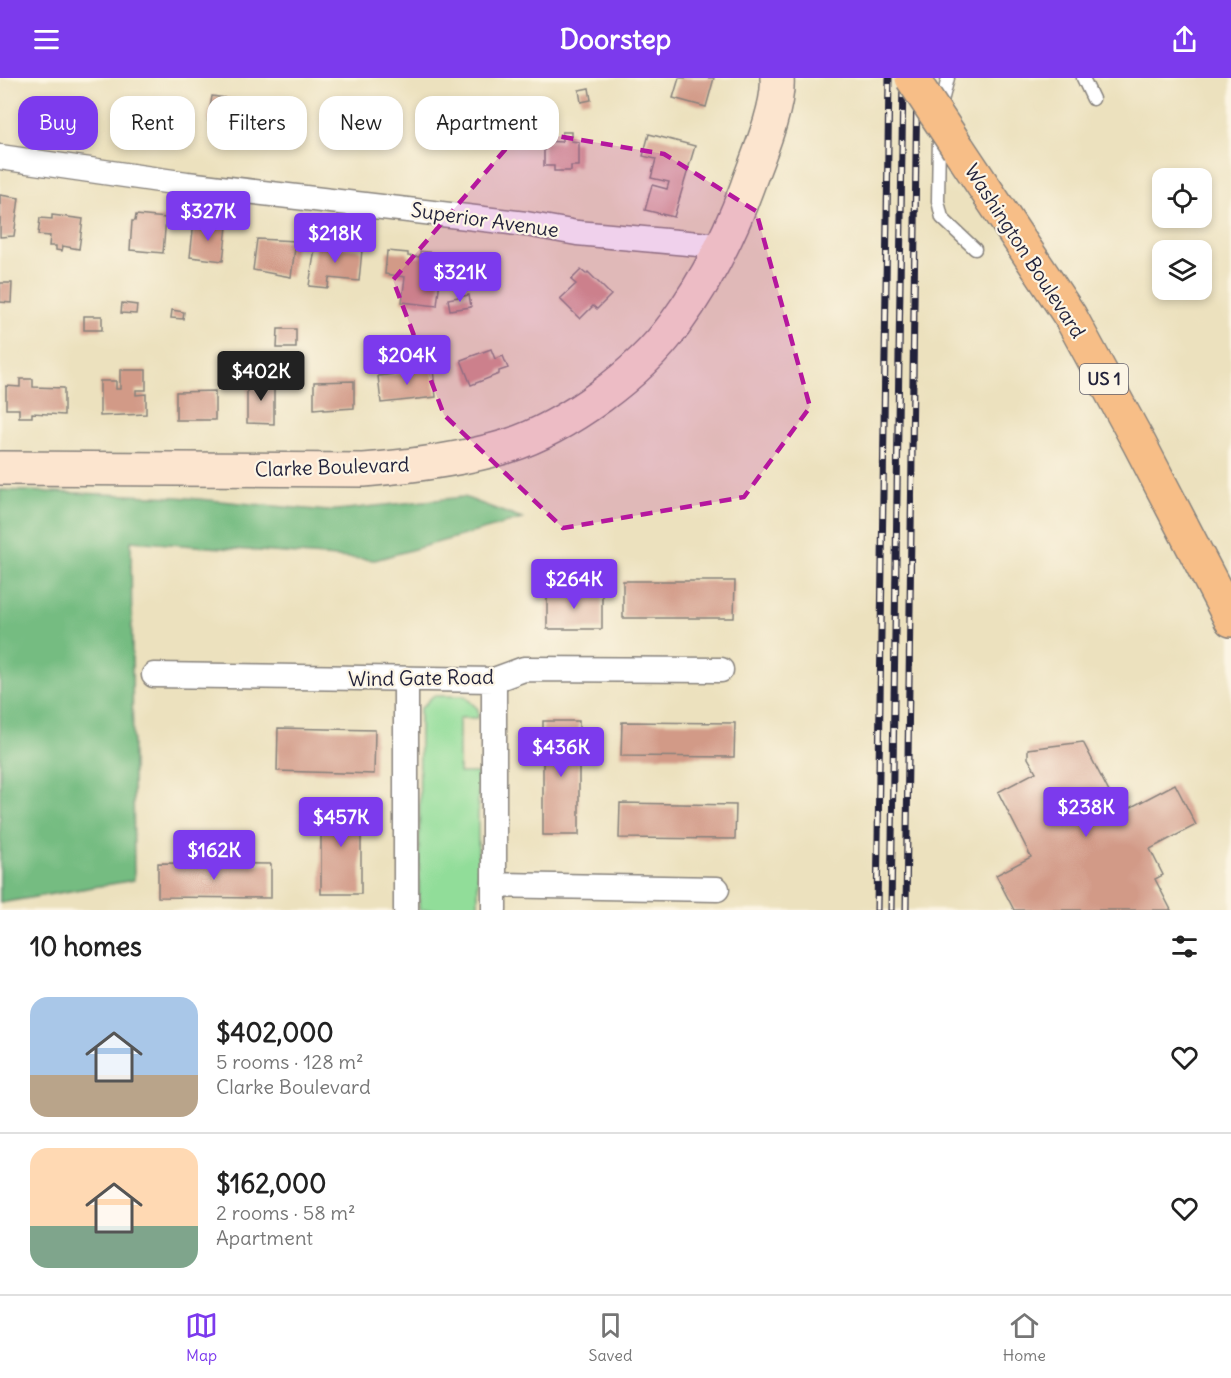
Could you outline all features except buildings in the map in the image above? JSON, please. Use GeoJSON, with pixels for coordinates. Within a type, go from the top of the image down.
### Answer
{"type":"FeatureCollection","features":[{"type":"Feature","properties":{"kind":"main road","name":"Washington Boulevard"},"geometry":{"type":"LineString","coordinates":[[912,78],[1070,316],[1231,620]]}},
{"type":"Feature","properties":{"kind":"street","name":"Clarke Boulevard"},"geometry":{"type":"LineString","coordinates":[[0,468],[364,470],[404,467],[509,446],[561,422],[605,393],[640,362],[675,325],[721,246],[743,198],[766,136],[778,88],[777,78]]}},
{"type":"Feature","properties":{"kind":"street","name":"Superior Avenue"},"geometry":{"type":"LineString","coordinates":[[0,157],[199,185],[526,224],[577,233],[721,246]]}},
{"type":"Feature","properties":{"kind":"street","name":"Wind Gate Road"},"geometry":{"type":"LineString","coordinates":[[154,675],[494,680],[524,669],[721,670]]}},
{"type":"Feature","properties":{"kind":"street"},"geometry":{"type":"LineString","coordinates":[[406,680],[406,910]]}},
{"type":"Feature","properties":{"kind":"street"},"geometry":{"type":"LineString","coordinates":[[494,680],[494,910]]}},
{"type":"Feature","properties":{"kind":"street"},"geometry":{"type":"LineString","coordinates":[[494,885],[717,889]]}},
{"type":"Feature","properties":{"kind":"lane"},"geometry":{"type":"LineString","coordinates":[[948,78],[940,106],[938,201],[942,218],[975,249]]}},
{"type":"Feature","properties":{"kind":"lane"},"geometry":{"type":"LineString","coordinates":[[1083,78],[1093,99]]}},
{"type":"Feature","properties":{"kind":"highlighted area"},"geometry":{"type":"Polygon","coordinates":[[[522,130],[664,154],[756,211],[810,407],[744,497],[563,528],[444,415],[393,280],[522,130]]]}},
{"type":"Feature","properties":{"kind":"green space"},"geometry":{"type":"Polygon","coordinates":[[[0,490],[177,497],[327,511],[464,497],[522,519],[375,560],[131,541],[134,880],[0,903],[0,490]]]}},
{"type":"Feature","properties":{"kind":"green space"},"geometry":{"type":"Polygon","coordinates":[[[433,696],[464,696],[478,709],[478,718],[459,718],[459,773],[478,773],[478,910],[419,910],[420,709],[433,696]]]}},
{"type":"Feature","properties":{"kind":"railway"},"geometry":{"type":"LineString","coordinates":[[877,910],[889,78]]}},
{"type":"Feature","properties":{"kind":"railway"},"geometry":{"type":"LineString","coordinates":[[891,910],[903,78]]}},
{"type":"Feature","properties":{"kind":"railway"},"geometry":{"type":"LineString","coordinates":[[906,910],[917,78]]}}]}
